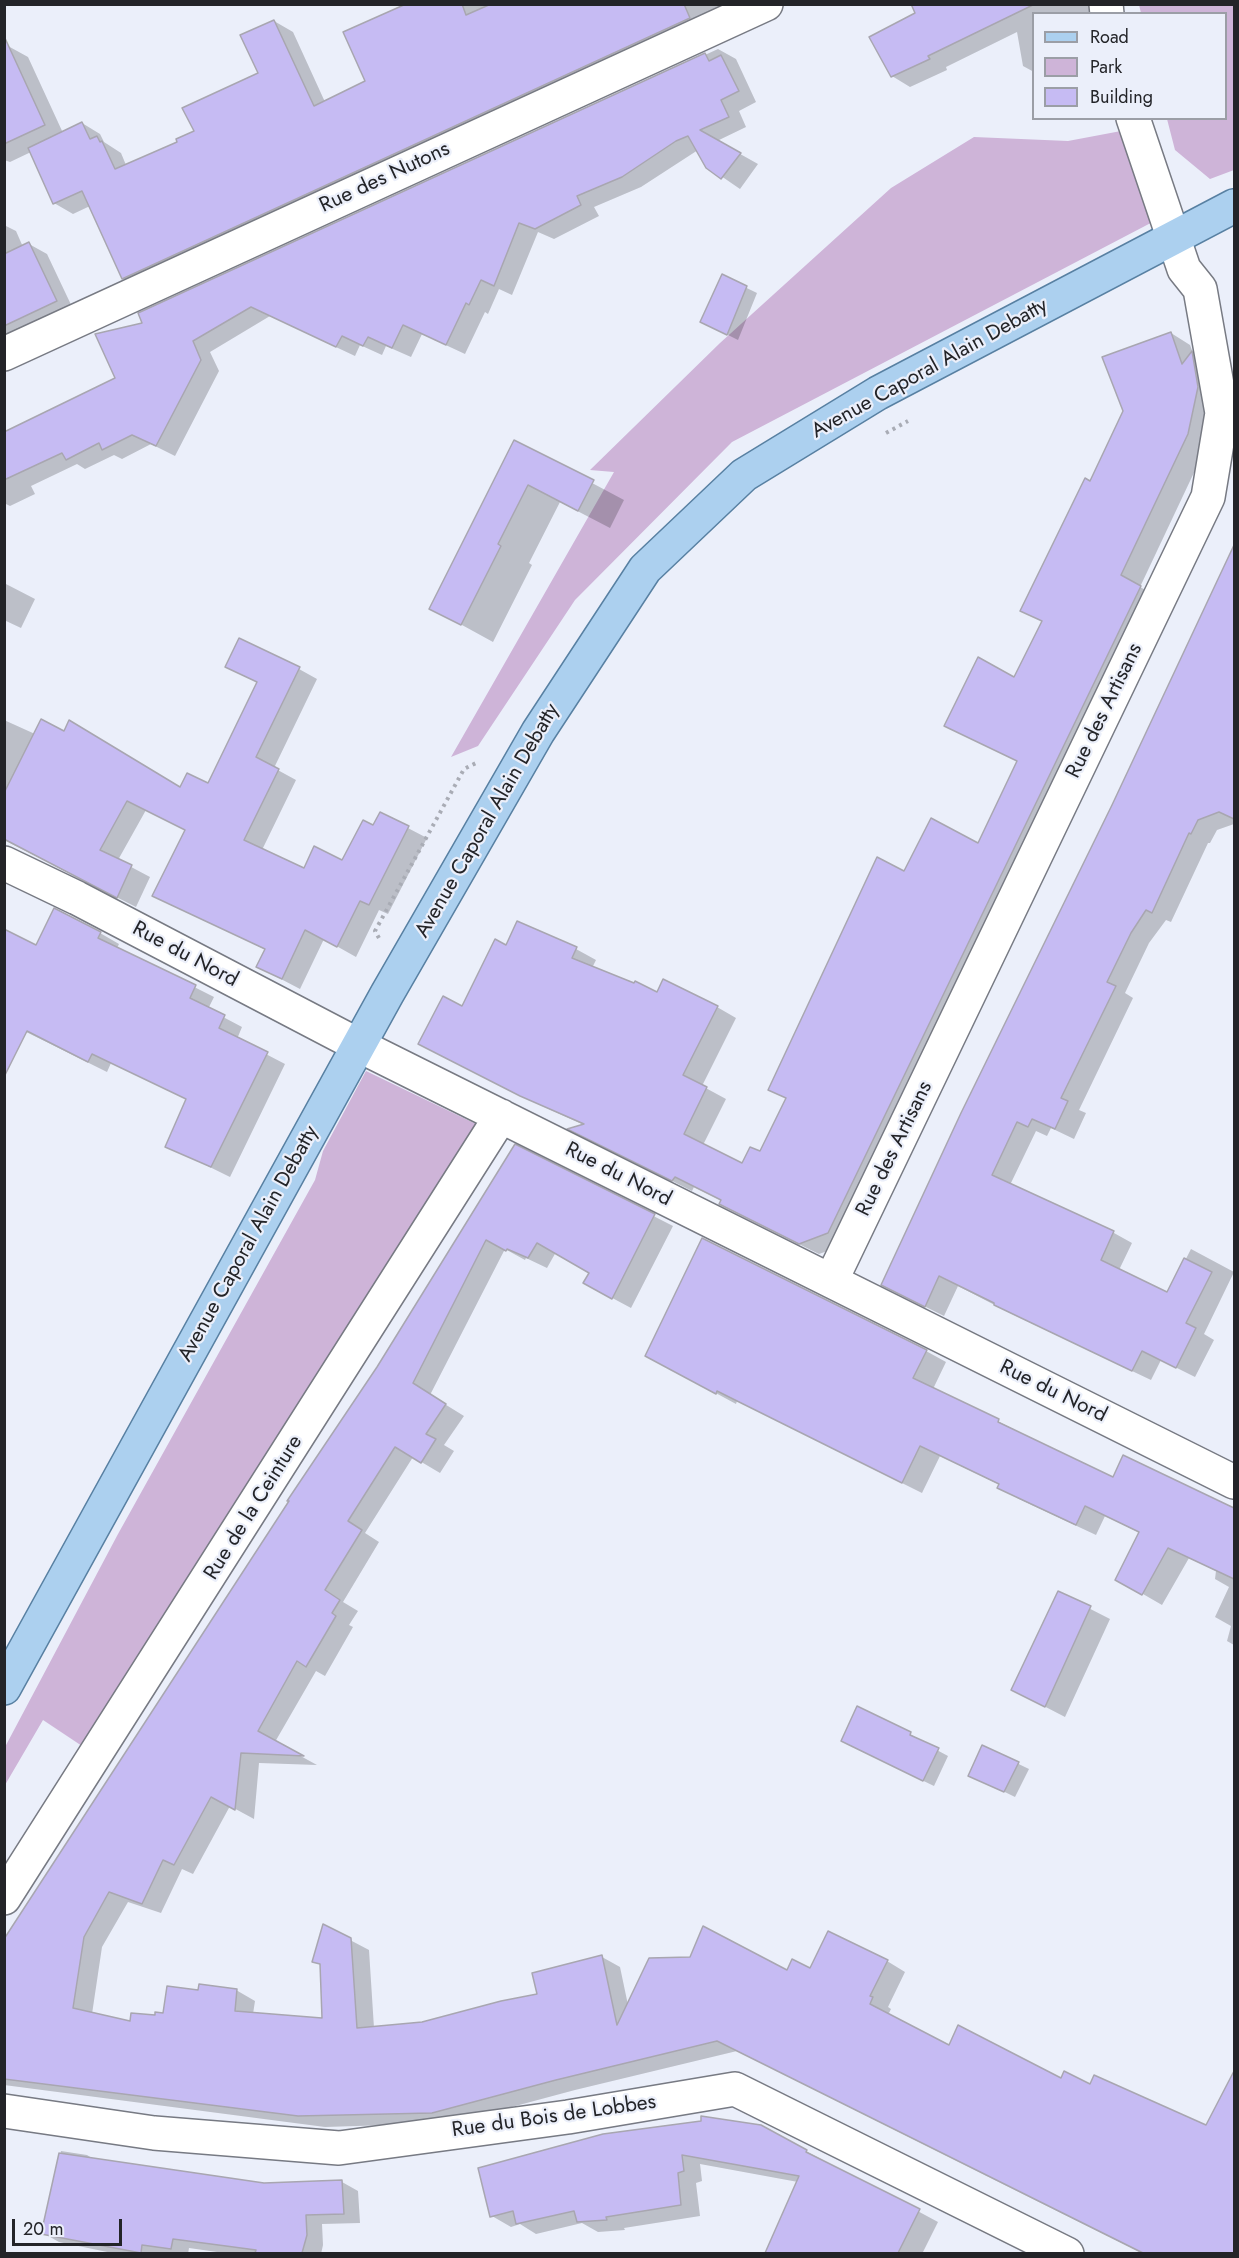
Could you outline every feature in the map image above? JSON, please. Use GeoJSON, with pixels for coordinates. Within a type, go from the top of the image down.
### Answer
{"type":"FeatureCollection","features":[{"type":"Feature","properties":{"kind":"main road","name":"Avenue Caporal Alain Debatty"},"geometry":{"type":"LineString","coordinates":[[4,1688],[358,1045],[538,732],[645,569],[744,475],[878,393],[1234,206]]}},
{"type":"Feature","properties":{"kind":"street","name":"Rue des Nutons"},"geometry":{"type":"LineString","coordinates":[[4,354],[766,4]]}},
{"type":"Feature","properties":{"kind":"street","name":"Rue des Artisans"},"geometry":{"type":"LineString","coordinates":[[831,1281],[1208,497],[1222,413],[1200,289],[1184,269],[1134,120]]}},
{"type":"Feature","properties":{"kind":"street","name":"Rue du Nord"},"geometry":{"type":"LineString","coordinates":[[4,863],[77,898],[358,1045],[1234,1482]]}},
{"type":"Feature","properties":{"kind":"street","name":"Rue de la Ceinture"},"geometry":{"type":"LineString","coordinates":[[4,1898],[501,1116]]}},
{"type":"Feature","properties":{"kind":"street","name":"Rue du Bois de Lobbes"},"geometry":{"type":"LineString","coordinates":[[4,2111],[153,2133],[339,2148],[567,2117],[735,2089],[1067,2253]]}},
{"type":"Feature","properties":{"kind":"path"},"geometry":{"type":"LineString","coordinates":[[876,438],[917,415]]}},
{"type":"Feature","properties":{"kind":"green space"},"geometry":{"type":"Polygon","coordinates":[[[1139,5],[1234,5],[1234,170],[1210,179],[1175,150],[1167,120],[1227,120],[1227,12],[1141,12],[1139,5]]]}},
{"type":"Feature","properties":{"kind":"green space"},"geometry":{"type":"Polygon","coordinates":[[[1137,128],[1166,215],[732,442],[575,600],[478,746],[451,757],[614,472],[590,470],[720,343],[891,188],[974,137],[1068,141],[1137,128]]]}},
{"type":"Feature","properties":{"kind":"green space"},"geometry":{"type":"Polygon","coordinates":[[[366,1071],[476,1124],[463,1154],[91,1752],[43,1720],[5,1785],[5,1747],[118,1534],[315,1180],[323,1151],[366,1071]]]}},
{"type":"Feature","properties":{"kind":"building"},"geometry":{"type":"Polygon","coordinates":[[[406,4],[462,4],[466,15],[491,4],[684,4],[690,18],[122,279],[82,191],[53,204],[28,148],[82,122],[90,139],[97,136],[100,142],[102,141],[115,169],[177,142],[176,139],[194,131],[182,108],[258,73],[240,35],[274,20],[314,106],[365,81],[343,32],[406,4]]]}},
{"type":"Feature","properties":{"kind":"building"},"geometry":{"type":"Polygon","coordinates":[[[911,4],[1035,4],[928,56],[930,59],[891,77],[869,37],[915,13],[911,4]]]}},
{"type":"Feature","properties":{"kind":"building"},"geometry":{"type":"Polygon","coordinates":[[[4,36],[45,125],[4,144],[4,36]]]}},
{"type":"Feature","properties":{"kind":"building"},"geometry":{"type":"Polygon","coordinates":[[[705,53],[709,61],[721,55],[739,91],[721,100],[729,117],[700,130],[741,153],[721,179],[706,168],[688,136],[676,141],[622,177],[577,196],[581,205],[535,229],[519,223],[494,286],[481,280],[469,305],[466,303],[446,345],[403,325],[392,348],[368,337],[363,346],[342,336],[336,347],[251,307],[193,341],[201,360],[156,446],[132,435],[102,450],[99,443],[66,460],[62,453],[4,480],[4,432],[115,378],[95,334],[142,323],[138,313],[705,53]]]}},
{"type":"Feature","properties":{"kind":"building"},"geometry":{"type":"Polygon","coordinates":[[[29,242],[57,301],[4,326],[4,254],[29,242]]]}},
{"type":"Feature","properties":{"kind":"building"},"geometry":{"type":"Polygon","coordinates":[[[722,274],[747,286],[727,335],[700,322],[722,274]]]}},
{"type":"Feature","properties":{"kind":"building"},"geometry":{"type":"Polygon","coordinates":[[[1171,332],[1182,364],[1192,351],[1198,387],[1188,434],[1121,575],[1141,586],[828,1233],[799,1244],[719,1204],[721,1200],[675,1177],[672,1181],[567,1129],[584,1124],[520,1096],[418,1044],[443,996],[462,1006],[495,939],[506,945],[517,921],[577,947],[572,958],[634,983],[635,981],[657,992],[663,979],[718,1006],[683,1075],[707,1087],[684,1134],[742,1163],[750,1147],[760,1151],[786,1098],[768,1090],[877,857],[904,871],[931,818],[978,843],[1017,761],[944,726],[978,657],[1014,677],[1042,621],[1020,611],[1085,478],[1090,481],[1123,411],[1102,357],[1171,332]]]}},
{"type":"Feature","properties":{"kind":"building"},"geometry":{"type":"Polygon","coordinates":[[[514,440],[594,480],[578,511],[528,485],[498,544],[501,546],[461,625],[429,609],[514,440]]]}},
{"type":"Feature","properties":{"kind":"building"},"geometry":{"type":"Polygon","coordinates":[[[1234,545],[1234,819],[1219,812],[1198,820],[1191,834],[1189,833],[1152,913],[1146,910],[1131,933],[1107,982],[1116,986],[1061,1098],[1068,1101],[1055,1129],[1032,1119],[1028,1127],[1017,1122],[992,1175],[1114,1231],[1101,1260],[1167,1292],[1184,1258],[1212,1272],[1186,1323],[1196,1328],[1176,1368],[1142,1351],[1132,1371],[939,1276],[925,1307],[881,1285],[961,1113],[1112,805],[1234,545]]]}},
{"type":"Feature","properties":{"kind":"building"},"geometry":{"type":"Polygon","coordinates":[[[239,638],[300,667],[256,757],[279,769],[244,840],[304,868],[314,846],[342,860],[363,820],[373,825],[380,812],[409,826],[369,905],[360,901],[337,947],[305,930],[282,979],[256,967],[265,949],[152,896],[185,830],[127,801],[100,850],[132,865],[117,898],[4,839],[4,793],[41,719],[64,731],[69,720],[180,787],[187,773],[208,783],[257,682],[225,667],[239,638]]]}},
{"type":"Feature","properties":{"kind":"building"},"geometry":{"type":"Polygon","coordinates":[[[54,908],[101,932],[98,938],[196,985],[190,998],[225,1015],[219,1028],[268,1052],[211,1167],[165,1147],[186,1099],[92,1054],[88,1062],[27,1031],[4,1077],[4,929],[36,945],[54,908]]]}},
{"type":"Feature","properties":{"kind":"building"},"geometry":{"type":"Polygon","coordinates":[[[515,1144],[655,1214],[612,1299],[583,1283],[589,1273],[537,1243],[528,1258],[507,1249],[506,1251],[486,1240],[413,1383],[446,1404],[426,1434],[436,1439],[421,1463],[395,1447],[348,1521],[362,1530],[325,1590],[340,1600],[332,1613],[336,1616],[306,1667],[297,1661],[258,1731],[304,1756],[241,1753],[235,1810],[211,1797],[174,1865],[163,1860],[142,1904],[109,1892],[84,1937],[73,2008],[130,2021],[131,2013],[155,2015],[155,2012],[163,2013],[167,1986],[198,1990],[199,1984],[237,1989],[235,2011],[322,2018],[320,1964],[312,1962],[323,1924],[351,1938],[357,2028],[422,2022],[537,1994],[532,1973],[602,1955],[617,2025],[649,1958],[690,1957],[703,1926],[787,1970],[792,1959],[810,1968],[828,1931],[888,1960],[870,1996],[873,1997],[870,2004],[949,2045],[958,2025],[1061,2078],[1064,2071],[1090,2084],[1094,2075],[1206,2125],[1234,2071],[1234,2253],[1143,2253],[717,2041],[432,2113],[298,2116],[4,2079],[4,1939],[289,1501],[287,1501],[377,1367],[515,1144]]]}},
{"type":"Feature","properties":{"kind":"building"},"geometry":{"type":"Polygon","coordinates":[[[702,1238],[927,1350],[913,1378],[999,1419],[998,1422],[1113,1477],[1123,1455],[1234,1508],[1234,1579],[1168,1548],[1142,1595],[1115,1580],[1139,1532],[1085,1506],[1076,1525],[997,1488],[999,1484],[920,1446],[902,1483],[717,1391],[716,1394],[645,1356],[702,1238]]]}},
{"type":"Feature","properties":{"kind":"building"},"geometry":{"type":"Polygon","coordinates":[[[1058,1591],[1091,1606],[1045,1707],[1011,1690],[1058,1591]]]}},
{"type":"Feature","properties":{"kind":"building"},"geometry":{"type":"Polygon","coordinates":[[[857,1706],[939,1748],[923,1781],[841,1741],[857,1706]]]}},
{"type":"Feature","properties":{"kind":"building"},"geometry":{"type":"Polygon","coordinates":[[[982,1745],[1019,1762],[1004,1792],[968,1776],[982,1745]]]}},
{"type":"Feature","properties":{"kind":"building"},"geometry":{"type":"Polygon","coordinates":[[[701,2116],[761,2125],[807,2150],[806,2152],[920,2209],[898,2253],[765,2253],[799,2176],[682,2155],[684,2171],[678,2173],[681,2205],[606,2217],[607,2220],[577,2222],[574,2211],[516,2224],[513,2211],[490,2217],[478,2168],[603,2134],[701,2121],[701,2116]]]}},
{"type":"Feature","properties":{"kind":"building"},"geometry":{"type":"Polygon","coordinates":[[[59,2153],[264,2183],[342,2180],[344,2214],[306,2215],[307,2235],[302,2253],[255,2253],[256,2250],[173,2239],[171,2249],[142,2245],[141,2253],[41,2234],[59,2153]]]}}]}
